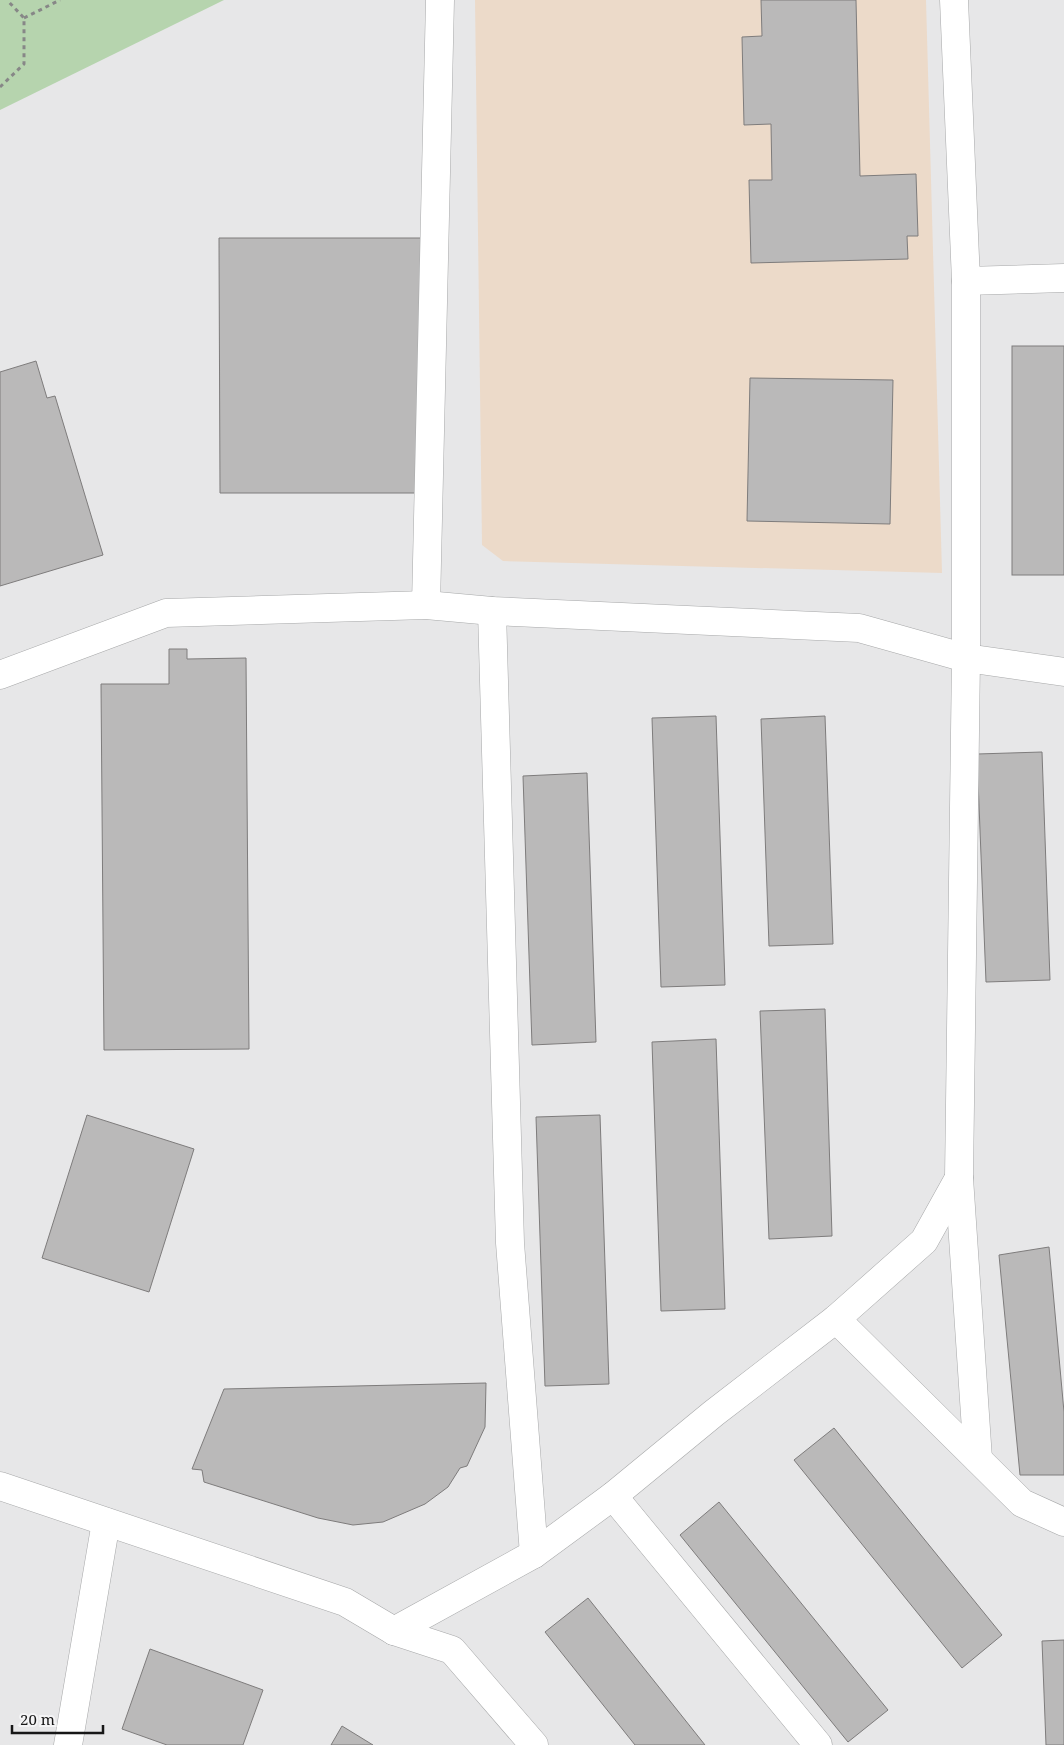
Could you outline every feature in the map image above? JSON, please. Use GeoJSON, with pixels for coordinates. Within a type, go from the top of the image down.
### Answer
{"type":"FeatureCollection","features":[{"type":"Feature","properties":{"kind":"street"},"geometry":{"type":"LineString","coordinates":[[426,605],[440,0]]}},
{"type":"Feature","properties":{"kind":"street"},"geometry":{"type":"LineString","coordinates":[[954,0],[966,281],[966,658],[959,1178],[978,1460]]}},
{"type":"Feature","properties":{"kind":"street"},"geometry":{"type":"LineString","coordinates":[[966,281],[1064,278]]}},
{"type":"Feature","properties":{"kind":"street"},"geometry":{"type":"LineString","coordinates":[[0,676],[166,613],[426,605],[492,611],[859,628],[966,658],[1064,672]]}},
{"type":"Feature","properties":{"kind":"street"},"geometry":{"type":"LineString","coordinates":[[492,611],[510,1243],[534,1554]]}},
{"type":"Feature","properties":{"kind":"street"},"geometry":{"type":"LineString","coordinates":[[394,1631],[534,1554],[614,1496],[714,1413],[836,1319],[924,1241],[959,1178]]}},
{"type":"Feature","properties":{"kind":"street"},"geometry":{"type":"LineString","coordinates":[[836,1319],[1022,1503],[1064,1522]]}},
{"type":"Feature","properties":{"kind":"street"},"geometry":{"type":"LineString","coordinates":[[0,1486],[344,1602],[394,1631],[452,1650],[534,1745]]}},
{"type":"Feature","properties":{"kind":"street"},"geometry":{"type":"LineString","coordinates":[[614,1496],[818,1745]]}},
{"type":"Feature","properties":{"kind":"street"},"geometry":{"type":"LineString","coordinates":[[68,1745],[106,1522]]}},
{"type":"Feature","properties":{"kind":"path"},"geometry":{"type":"LineString","coordinates":[[0,87],[24,64],[24,18],[7,0]]}},
{"type":"Feature","properties":{"kind":"path"},"geometry":{"type":"LineString","coordinates":[[24,18],[60,0]]}},
{"type":"Feature","properties":{"kind":"shaded area"},"geometry":{"type":"Polygon","coordinates":[[[475,0],[926,0],[942,573],[503,561],[482,545],[475,0]]]}},
{"type":"Feature","properties":{"kind":"green space"},"geometry":{"type":"Polygon","coordinates":[[[0,0],[224,0],[0,110],[0,0]]]}},
{"type":"Feature","properties":{"kind":"building"},"geometry":{"type":"Polygon","coordinates":[[[761,0],[856,0],[860,176],[916,174],[918,236],[907,236],[908,259],[751,263],[749,180],[772,180],[771,124],[744,125],[742,37],[762,36],[761,0]]]}},
{"type":"Feature","properties":{"kind":"building"},"geometry":{"type":"Polygon","coordinates":[[[219,238],[423,238],[423,493],[220,493],[219,238]]]}},
{"type":"Feature","properties":{"kind":"building"},"geometry":{"type":"Polygon","coordinates":[[[1012,346],[1064,346],[1064,575],[1012,575],[1012,346]]]}},
{"type":"Feature","properties":{"kind":"building"},"geometry":{"type":"Polygon","coordinates":[[[36,361],[47,398],[55,396],[103,555],[0,586],[0,372],[36,361]]]}},
{"type":"Feature","properties":{"kind":"building"},"geometry":{"type":"Polygon","coordinates":[[[750,378],[893,380],[890,524],[747,521],[750,378]]]}},
{"type":"Feature","properties":{"kind":"building"},"geometry":{"type":"Polygon","coordinates":[[[169,649],[187,649],[187,659],[246,658],[249,1049],[104,1050],[101,684],[169,684],[169,649]]]}},
{"type":"Feature","properties":{"kind":"building"},"geometry":{"type":"Polygon","coordinates":[[[716,716],[725,985],[661,987],[652,718],[716,716]]]}},
{"type":"Feature","properties":{"kind":"building"},"geometry":{"type":"Polygon","coordinates":[[[825,716],[833,944],[769,946],[761,719],[825,716]]]}},
{"type":"Feature","properties":{"kind":"building"},"geometry":{"type":"Polygon","coordinates":[[[1042,752],[1050,980],[986,982],[977,754],[1042,752]]]}},
{"type":"Feature","properties":{"kind":"building"},"geometry":{"type":"Polygon","coordinates":[[[587,773],[596,1042],[532,1045],[523,776],[587,773]]]}},
{"type":"Feature","properties":{"kind":"building"},"geometry":{"type":"Polygon","coordinates":[[[825,1009],[832,1236],[769,1239],[760,1011],[825,1009]]]}},
{"type":"Feature","properties":{"kind":"building"},"geometry":{"type":"Polygon","coordinates":[[[716,1039],[725,1309],[661,1311],[652,1042],[716,1039]]]}},
{"type":"Feature","properties":{"kind":"building"},"geometry":{"type":"Polygon","coordinates":[[[87,1115],[194,1149],[149,1292],[42,1258],[87,1115]]]}},
{"type":"Feature","properties":{"kind":"building"},"geometry":{"type":"Polygon","coordinates":[[[600,1115],[609,1384],[545,1386],[536,1117],[600,1115]]]}},
{"type":"Feature","properties":{"kind":"building"},"geometry":{"type":"Polygon","coordinates":[[[1049,1247],[1064,1412],[1064,1475],[1020,1475],[999,1255],[1049,1247]]]}},
{"type":"Feature","properties":{"kind":"building"},"geometry":{"type":"Polygon","coordinates":[[[486,1383],[485,1427],[467,1466],[460,1468],[448,1487],[425,1504],[383,1522],[353,1525],[318,1518],[204,1482],[202,1470],[192,1469],[224,1389],[486,1383]]]}},
{"type":"Feature","properties":{"kind":"building"},"geometry":{"type":"Polygon","coordinates":[[[834,1428],[1002,1635],[962,1668],[794,1460],[834,1428]]]}},
{"type":"Feature","properties":{"kind":"building"},"geometry":{"type":"Polygon","coordinates":[[[719,1502],[888,1710],[848,1742],[680,1535],[719,1502]]]}},
{"type":"Feature","properties":{"kind":"building"},"geometry":{"type":"Polygon","coordinates":[[[588,1598],[705,1745],[635,1745],[545,1632],[588,1598]]]}},
{"type":"Feature","properties":{"kind":"building"},"geometry":{"type":"Polygon","coordinates":[[[1064,1640],[1064,1745],[1046,1745],[1042,1641],[1064,1640]]]}},
{"type":"Feature","properties":{"kind":"building"},"geometry":{"type":"Polygon","coordinates":[[[150,1649],[263,1690],[243,1745],[167,1745],[122,1729],[150,1649]]]}},
{"type":"Feature","properties":{"kind":"building"},"geometry":{"type":"Polygon","coordinates":[[[342,1726],[373,1745],[331,1745],[342,1726]]]}}]}
